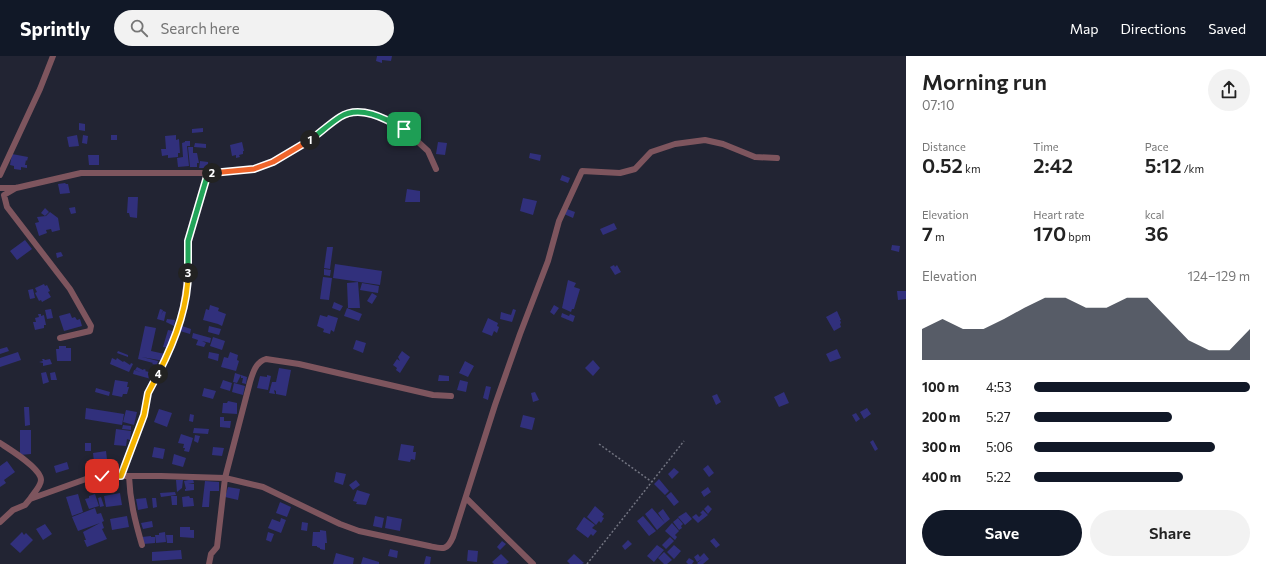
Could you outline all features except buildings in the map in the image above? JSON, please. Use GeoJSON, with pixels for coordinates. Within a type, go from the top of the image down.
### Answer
{"type":"FeatureCollection","features":[{"type":"Feature","properties":{"kind":"street"},"geometry":{"type":"LineString","coordinates":[[0,175],[54,56]]}},
{"type":"Feature","properties":{"kind":"street"},"geometry":{"type":"LineString","coordinates":[[0,188],[16,188],[81,173],[208,173],[254,169],[273,162],[314,137],[341,116],[356,112],[379,116],[404,129],[428,151],[436,169]]}},
{"type":"Feature","properties":{"kind":"street"},"geometry":{"type":"LineString","coordinates":[[0,522],[13,510],[25,505],[30,499],[86,479],[102,476],[225,478],[263,487],[340,524],[359,531],[440,548],[447,548],[450,544],[466,498],[495,405],[548,261],[559,221],[582,171],[620,173],[634,169],[651,152],[675,144],[705,140],[722,144],[755,157],[777,158]]}},
{"type":"Feature","properties":{"kind":"street"},"geometry":{"type":"LineString","coordinates":[[121,476],[144,415],[148,393],[174,340],[181,319],[188,280],[188,241],[208,173]]}},
{"type":"Feature","properties":{"kind":"street"},"geometry":{"type":"LineString","coordinates":[[16,188],[4,195],[7,207],[70,289],[91,326],[90,331],[60,338]]}},
{"type":"Feature","properties":{"kind":"street"},"geometry":{"type":"LineString","coordinates":[[209,564],[211,554],[217,547],[225,478],[254,368],[263,360],[266,359],[299,364],[433,395],[451,396]]}},
{"type":"Feature","properties":{"kind":"street"},"geometry":{"type":"LineString","coordinates":[[0,443],[31,466],[40,476],[40,484],[25,505]]}},
{"type":"Feature","properties":{"kind":"street"},"geometry":{"type":"LineString","coordinates":[[129,476],[130,498],[142,545]]}},
{"type":"Feature","properties":{"kind":"street"},"geometry":{"type":"LineString","coordinates":[[466,498],[533,564]]}},
{"type":"Feature","properties":{"kind":"path"},"geometry":{"type":"LineString","coordinates":[[587,564],[684,441]]}},
{"type":"Feature","properties":{"kind":"path"},"geometry":{"type":"LineString","coordinates":[[599,444],[652,482]]}},
{"type":"Feature","properties":{"kind":"route"},"geometry":{"type":"LineString","coordinates":[[102,476],[121,476],[144,415],[148,393],[174,340],[181,319],[188,280],[188,241],[208,173],[254,169],[273,162],[314,137],[341,116],[356,112],[379,116],[404,129]]}}]}
